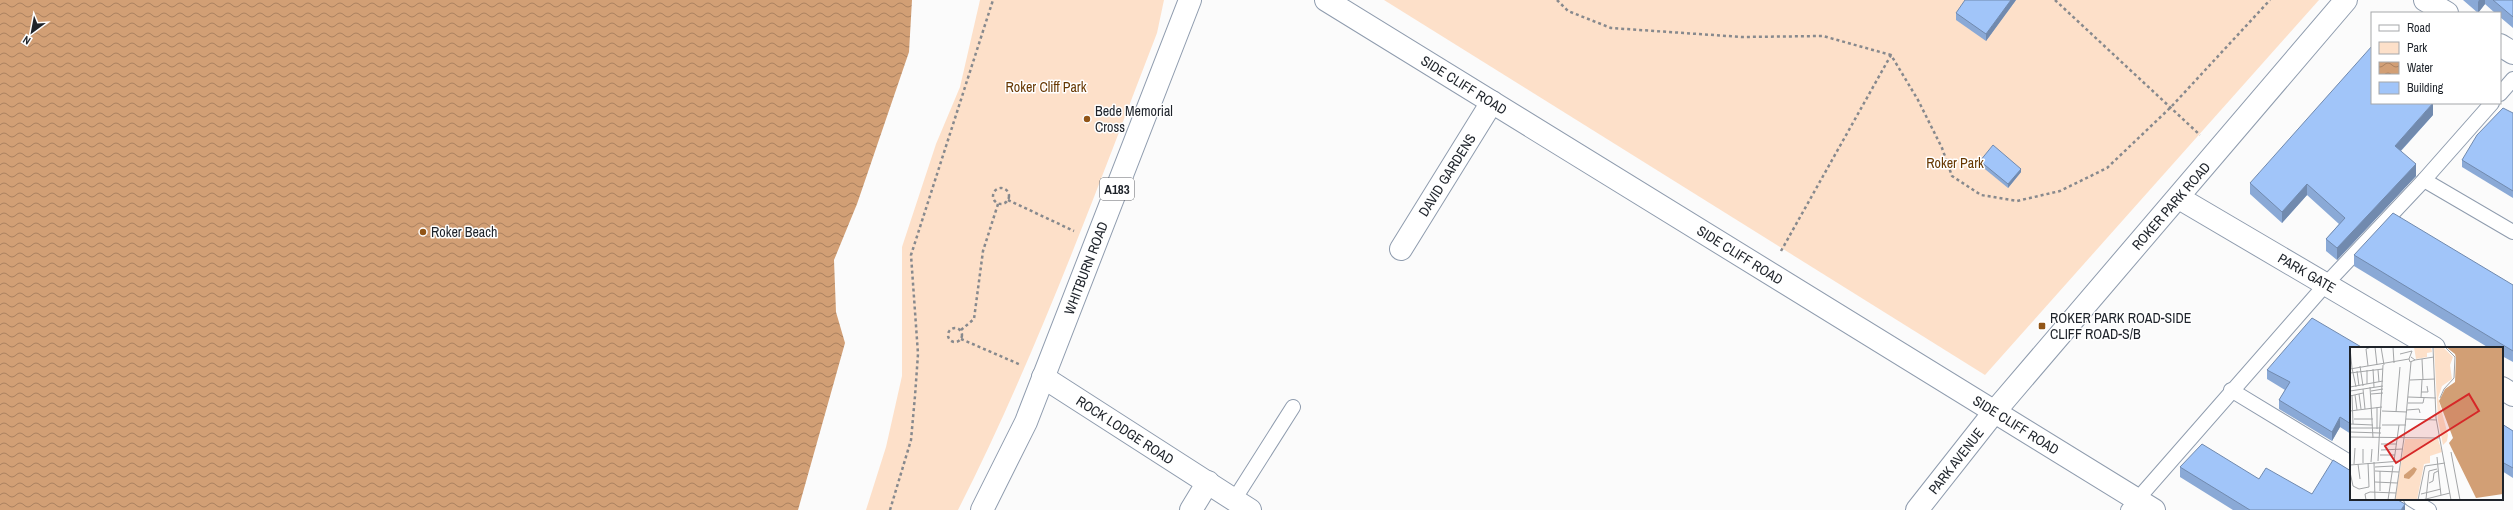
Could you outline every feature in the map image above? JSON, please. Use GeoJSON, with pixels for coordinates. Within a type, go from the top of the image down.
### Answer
{"type":"FeatureCollection","features":[{"type":"Feature","properties":{"kind":"street","name":"WHITBURN ROAD"},"geometry":{"type":"LineString","coordinates":[[982,510],[1026,422],[1035,372],[1190,0]]}},
{"type":"Feature","properties":{"kind":"street","name":"SIDE CLIFF ROAD"},"geometry":{"type":"LineString","coordinates":[[1326,0],[1995,412],[2139,506]]}},
{"type":"Feature","properties":{"kind":"street","name":"ROKER PARK ROAD"},"geometry":{"type":"LineString","coordinates":[[1995,412],[2179,198],[2346,0]]}},
{"type":"Feature","properties":{"kind":"street"},"geometry":{"type":"LineString","coordinates":[[2425,0],[2445,12]]}},
{"type":"Feature","properties":{"kind":"street"},"geometry":{"type":"LineString","coordinates":[[2501,46],[2513,53]]}},
{"type":"Feature","properties":{"kind":"street","name":"DAVID GARDENS"},"geometry":{"type":"LineString","coordinates":[[1401,249],[1492,102]]}},
{"type":"Feature","properties":{"kind":"street","name":"PARK GATE"},"geometry":{"type":"LineString","coordinates":[[2179,198],[2432,347]]}},
{"type":"Feature","properties":{"kind":"street","name":"ROCK LODGE ROAD"},"geometry":{"type":"LineString","coordinates":[[1035,372],[1242,505]]}},
{"type":"Feature","properties":{"kind":"street"},"geometry":{"type":"LineString","coordinates":[[2503,389],[2513,395]]}},
{"type":"Feature","properties":{"kind":"street","name":"PARK AVENUE"},"geometry":{"type":"LineString","coordinates":[[1917,510],[1995,412]]}},
{"type":"Feature","properties":{"kind":"street"},"geometry":{"type":"LineString","coordinates":[[1191,510],[1208,482]]}},
{"type":"Feature","properties":{"kind":"lane"},"geometry":{"type":"LineString","coordinates":[[2501,93],[2513,79]]}},
{"type":"Feature","properties":{"kind":"lane"},"geometry":{"type":"LineString","coordinates":[[2139,506],[2231,390],[2326,284],[2424,180],[2491,104]]}},
{"type":"Feature","properties":{"kind":"lane"},"geometry":{"type":"LineString","coordinates":[[2424,180],[2513,232]]}},
{"type":"Feature","properties":{"kind":"lane"},"geometry":{"type":"LineString","coordinates":[[2231,390],[2350,462]]}},
{"type":"Feature","properties":{"kind":"lane"},"geometry":{"type":"LineString","coordinates":[[1242,505],[1293,407]]}},
{"type":"Feature","properties":{"kind":"lane"},"geometry":{"type":"LineString","coordinates":[[2413,500],[2429,510]]}},
{"type":"Feature","properties":{"kind":"path"},"geometry":{"type":"LineString","coordinates":[[890,510],[911,440],[915,396],[918,354],[911,255],[993,0]]}},
{"type":"Feature","properties":{"kind":"path"},"geometry":{"type":"LineString","coordinates":[[1557,0],[1568,10],[1611,28],[1742,37],[1823,36],[1890,55],[1918,100],[1942,148],[1952,176],[1981,194],[2017,201],[2060,191],[2107,168],[2171,108],[2270,0]]}},
{"type":"Feature","properties":{"kind":"path"},"geometry":{"type":"LineString","coordinates":[[2054,0],[2218,152]]}},
{"type":"Feature","properties":{"kind":"path"},"geometry":{"type":"LineString","coordinates":[[1768,272],[1890,55]]}},
{"type":"Feature","properties":{"kind":"path"},"geometry":{"type":"LineString","coordinates":[[995,188],[1004,188],[1008,191],[1008,200],[1004,204],[998,204],[993,200],[992,194],[995,188]]}},
{"type":"Feature","properties":{"kind":"path"},"geometry":{"type":"LineString","coordinates":[[1008,200],[1080,234]]}},
{"type":"Feature","properties":{"kind":"path"},"geometry":{"type":"LineString","coordinates":[[961,339],[961,330],[974,319],[983,251],[998,204]]}},
{"type":"Feature","properties":{"kind":"path"},"geometry":{"type":"LineString","coordinates":[[961,330],[956,328],[951,329],[948,336],[954,341],[961,339],[1035,372]]}},
{"type":"Feature","properties":{"kind":"green space","name":"Roker Cliff Park"},"geometry":{"type":"Polygon","coordinates":[[[980,0],[1164,0],[1157,33],[1064,274],[1013,393],[958,510],[866,510],[886,447],[902,376],[902,247],[936,144],[960,87],[980,0]]]}},
{"type":"Feature","properties":{"kind":"green space","name":"Roker Park"},"geometry":{"type":"Polygon","coordinates":[[[1384,0],[2319,0],[1985,375],[1384,0]]]}},
{"type":"Feature","properties":{"kind":"water","name":"Roker Beach"},"geometry":{"type":"Polygon","coordinates":[[[0,0],[912,0],[909,52],[857,204],[834,260],[836,312],[845,343],[798,510],[0,510],[0,0]]]}},
{"type":"Feature","properties":{"kind":"building"},"geometry":{"type":"Polygon","coordinates":[[[1965,0],[2011,0],[1986,34],[1956,13],[1965,0]]]}},
{"type":"Feature","properties":{"kind":"building"},"geometry":{"type":"Polygon","coordinates":[[[2493,0],[2513,0],[2513,17],[2493,0]]]}},
{"type":"Feature","properties":{"kind":"building"},"geometry":{"type":"Polygon","coordinates":[[[2371,47],[2371,104],[2432,104],[2395,146],[2416,164],[2337,248],[2326,239],[2345,218],[2307,184],[2282,212],[2250,183],[2371,47]]]}},
{"type":"Feature","properties":{"kind":"building"},"geometry":{"type":"Polygon","coordinates":[[[2503,108],[2513,113],[2513,191],[2462,160],[2477,135],[2503,108]]]}},
{"type":"Feature","properties":{"kind":"building"},"geometry":{"type":"Polygon","coordinates":[[[1993,145],[2021,169],[2008,184],[1980,161],[1993,145]]]}},
{"type":"Feature","properties":{"kind":"building"},"geometry":{"type":"Polygon","coordinates":[[[2393,213],[2513,285],[2513,351],[2354,255],[2393,213]]]}},
{"type":"Feature","properties":{"kind":"building"},"geometry":{"type":"Polygon","coordinates":[[[2312,318],[2361,347],[2350,347],[2350,423],[2340,417],[2332,432],[2279,400],[2290,382],[2267,370],[2312,318]]]}},
{"type":"Feature","properties":{"kind":"building"},"geometry":{"type":"Polygon","coordinates":[[[2503,425],[2513,431],[2513,468],[2503,463],[2503,425]]]}},
{"type":"Feature","properties":{"kind":"building"},"geometry":{"type":"Polygon","coordinates":[[[2202,444],[2259,479],[2266,468],[2312,494],[2333,460],[2350,470],[2350,500],[2398,500],[2405,504],[2401,510],[2250,510],[2180,467],[2202,444]]]}},
{"type":"Feature","properties":{"kind":"place","name":"Bede Memorial Cross"},"geometry":{"type":"Point","coordinates":[1087,119]}},
{"type":"Feature","properties":{"kind":"place","name":"Roker Beach"},"geometry":{"type":"Point","coordinates":[423,232]}},
{"type":"Feature","properties":{"kind":"place","name":"ROKER PARK ROAD-SIDE CLIFF ROAD-S/B"},"geometry":{"type":"Point","coordinates":[2042,326]}}]}
